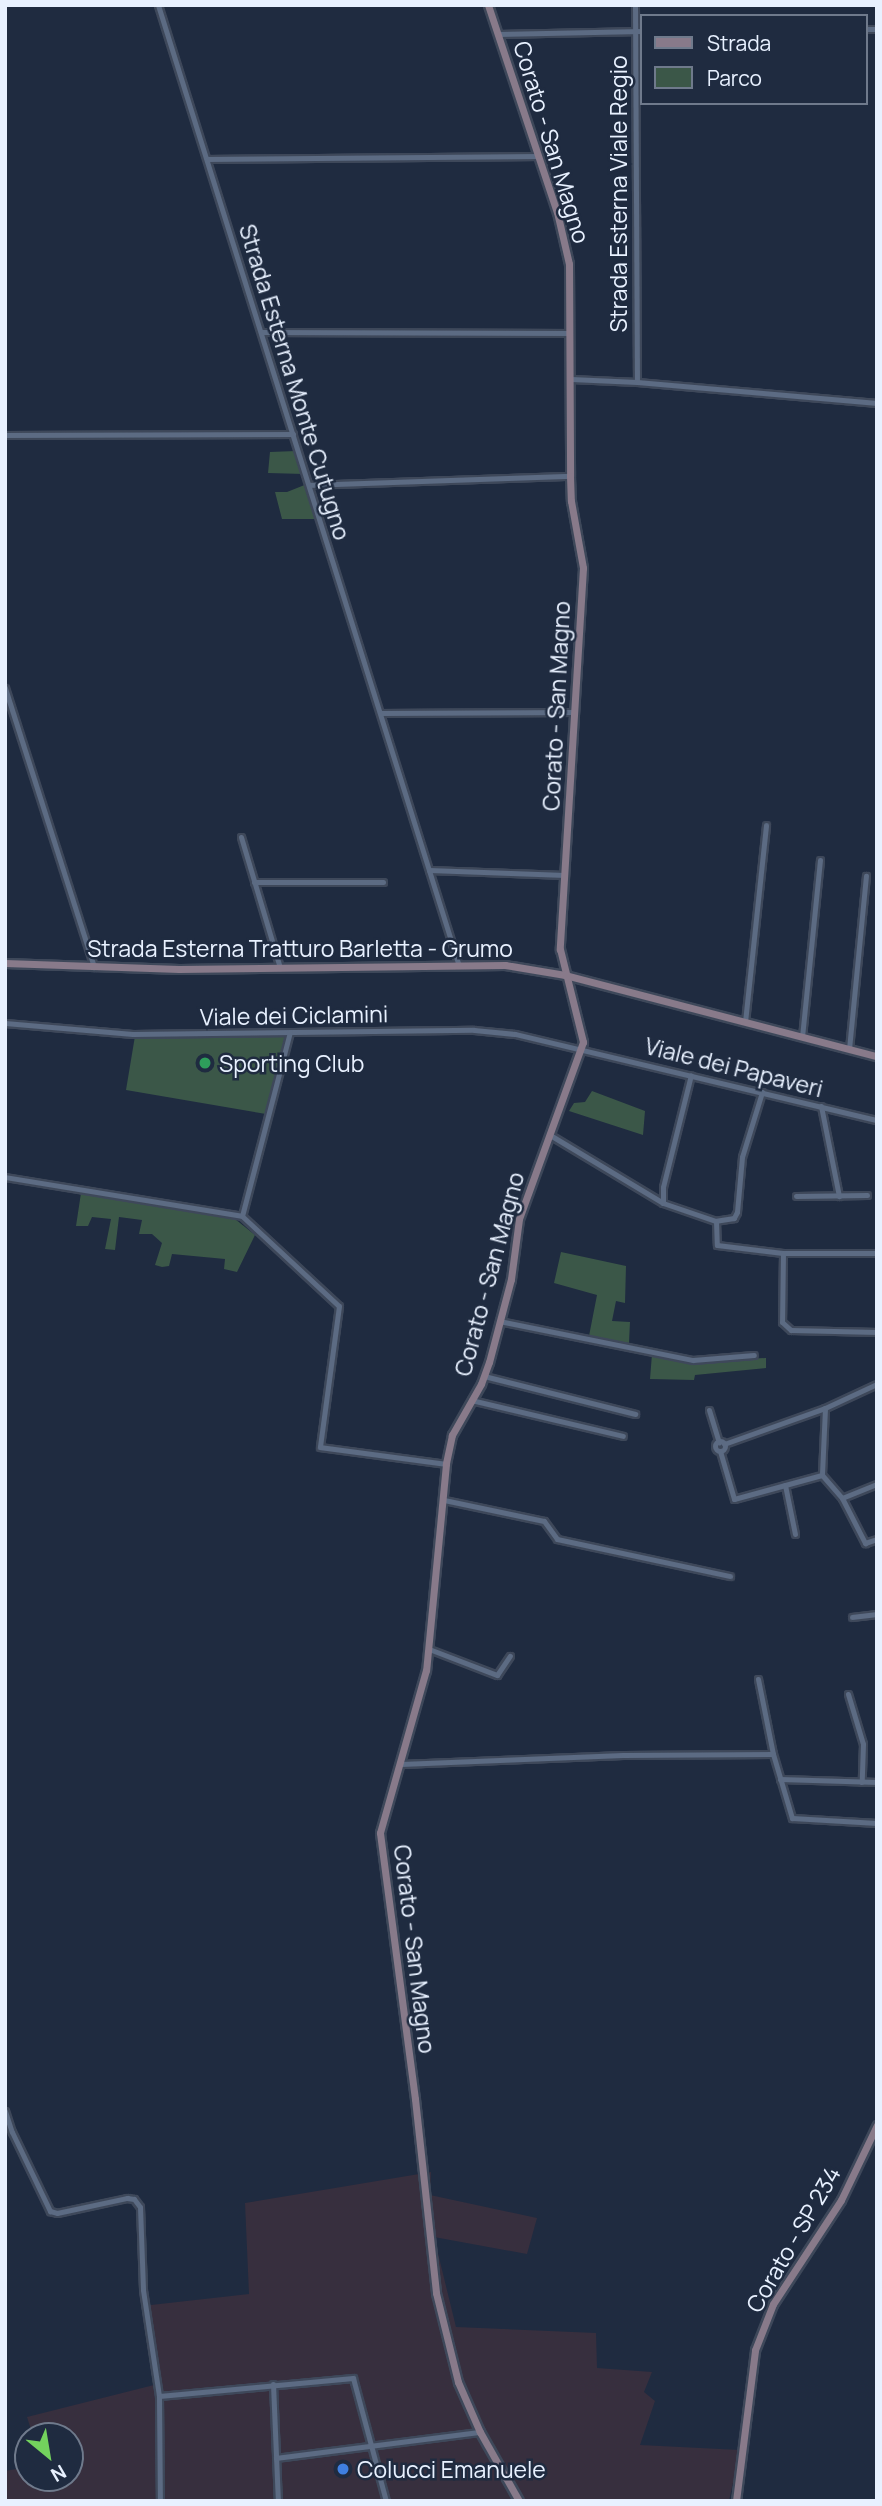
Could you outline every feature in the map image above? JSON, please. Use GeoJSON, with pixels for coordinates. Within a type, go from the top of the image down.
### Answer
{"type":"FeatureCollection","features":[{"type":"Feature","properties":{"kind":"main road","name":"Corato - San Magno"},"geometry":{"type":"LineString","coordinates":[[488,5],[557,212],[569,264],[569,476],[583,568],[560,949],[583,1049],[519,1219],[511,1279],[484,1376],[452,1435],[446,1464],[429,1649],[401,1764],[380,1833],[415,2099],[436,2293],[458,2382],[480,2432],[519,2501]]}},
{"type":"Feature","properties":{"kind":"main road","name":"Strada Esterna Tratturo Barletta - Grumo"},"geometry":{"type":"LineString","coordinates":[[5,963],[94,967],[280,968],[505,965],[565,975],[877,1056]]}},
{"type":"Feature","properties":{"kind":"main road","name":"Corato - SP 234"},"geometry":{"type":"LineString","coordinates":[[736,2501],[755,2350],[773,2304],[841,2200],[877,2125]]}},
{"type":"Feature","properties":{"kind":"street","name":"Strada Esterna Monte Cutugno"},"geometry":{"type":"LineString","coordinates":[[158,5],[459,966]]}},
{"type":"Feature","properties":{"kind":"street","name":"Strada Esterna Viale Regio"},"geometry":{"type":"LineString","coordinates":[[635,5],[639,31],[637,382]]}},
{"type":"Feature","properties":{"kind":"street"},"geometry":{"type":"LineString","coordinates":[[498,34],[639,31]]}},
{"type":"Feature","properties":{"kind":"street"},"geometry":{"type":"LineString","coordinates":[[206,159],[538,156]]}},
{"type":"Feature","properties":{"kind":"street"},"geometry":{"type":"LineString","coordinates":[[261,332],[570,333]]}},
{"type":"Feature","properties":{"kind":"street"},"geometry":{"type":"LineString","coordinates":[[571,380],[637,382],[877,403]]}},
{"type":"Feature","properties":{"kind":"street"},"geometry":{"type":"LineString","coordinates":[[5,435],[293,434]]}},
{"type":"Feature","properties":{"kind":"street"},"geometry":{"type":"LineString","coordinates":[[309,485],[569,476]]}},
{"type":"Feature","properties":{"kind":"street"},"geometry":{"type":"LineString","coordinates":[[5,688],[94,967]]}},
{"type":"Feature","properties":{"kind":"street"},"geometry":{"type":"LineString","coordinates":[[381,713],[574,712]]}},
{"type":"Feature","properties":{"kind":"street"},"geometry":{"type":"LineString","coordinates":[[745,1022],[766,825]]}},
{"type":"Feature","properties":{"kind":"street"},"geometry":{"type":"LineString","coordinates":[[241,837],[280,968]]}},
{"type":"Feature","properties":{"kind":"street"},"geometry":{"type":"LineString","coordinates":[[802,1037],[820,860]]}},
{"type":"Feature","properties":{"kind":"street"},"geometry":{"type":"LineString","coordinates":[[429,870],[565,875]]}},
{"type":"Feature","properties":{"kind":"street"},"geometry":{"type":"LineString","coordinates":[[849,1049],[866,876]]}},
{"type":"Feature","properties":{"kind":"street"},"geometry":{"type":"LineString","coordinates":[[254,883],[383,882]]}},
{"type":"Feature","properties":{"kind":"street","name":"Viale dei Ciclamini"},"geometry":{"type":"LineString","coordinates":[[5,1023],[133,1034],[474,1030],[515,1034],[583,1049]]}},
{"type":"Feature","properties":{"kind":"street"},"geometry":{"type":"LineString","coordinates":[[242,1216],[290,1032]]}},
{"type":"Feature","properties":{"kind":"street","name":"Viale dei Papaveri"},"geometry":{"type":"LineString","coordinates":[[583,1049],[877,1120]]}},
{"type":"Feature","properties":{"kind":"street"},"geometry":{"type":"LineString","coordinates":[[663,1203],[663,1187],[691,1075]]}},
{"type":"Feature","properties":{"kind":"street"},"geometry":{"type":"LineString","coordinates":[[550,1135],[663,1203],[716,1221],[734,1218],[743,1157],[762,1092]]}},
{"type":"Feature","properties":{"kind":"street"},"geometry":{"type":"LineString","coordinates":[[821,1107],[839,1196]]}},
{"type":"Feature","properties":{"kind":"street"},"geometry":{"type":"LineString","coordinates":[[5,1177],[242,1216],[339,1306],[320,1447],[446,1464]]}},
{"type":"Feature","properties":{"kind":"street"},"geometry":{"type":"LineString","coordinates":[[796,1196],[867,1195]]}},
{"type":"Feature","properties":{"kind":"street"},"geometry":{"type":"LineString","coordinates":[[716,1221],[717,1245],[783,1253],[877,1253]]}},
{"type":"Feature","properties":{"kind":"street"},"geometry":{"type":"LineString","coordinates":[[783,1253],[782,1322],[790,1330],[877,1332]]}},
{"type":"Feature","properties":{"kind":"street"},"geometry":{"type":"LineString","coordinates":[[498,1321],[693,1360],[754,1355]]}},
{"type":"Feature","properties":{"kind":"street"},"geometry":{"type":"LineString","coordinates":[[484,1376],[635,1414]]}},
{"type":"Feature","properties":{"kind":"street"},"geometry":{"type":"LineString","coordinates":[[822,1475],[734,1499],[720,1451],[714,1447],[825,1408],[877,1384]]}},
{"type":"Feature","properties":{"kind":"street"},"geometry":{"type":"LineString","coordinates":[[471,1400],[623,1436]]}},
{"type":"Feature","properties":{"kind":"street"},"geometry":{"type":"LineString","coordinates":[[825,1408],[822,1475],[842,1498],[865,1543],[877,1539]]}},
{"type":"Feature","properties":{"kind":"street"},"geometry":{"type":"LineString","coordinates":[[709,1410],[721,1443]]}},
{"type":"Feature","properties":{"kind":"street"},"geometry":{"type":"LineString","coordinates":[[842,1498],[877,1484]]}},
{"type":"Feature","properties":{"kind":"street"},"geometry":{"type":"LineString","coordinates":[[785,1485],[795,1534]]}},
{"type":"Feature","properties":{"kind":"street"},"geometry":{"type":"LineString","coordinates":[[444,1500],[544,1521],[557,1539],[730,1576]]}},
{"type":"Feature","properties":{"kind":"street"},"geometry":{"type":"LineString","coordinates":[[852,1617],[877,1614]]}},
{"type":"Feature","properties":{"kind":"street"},"geometry":{"type":"LineString","coordinates":[[429,1649],[497,1675],[510,1656]]}},
{"type":"Feature","properties":{"kind":"street"},"geometry":{"type":"LineString","coordinates":[[758,1679],[773,1754],[792,1818],[877,1823]]}},
{"type":"Feature","properties":{"kind":"street"},"geometry":{"type":"LineString","coordinates":[[848,1694],[863,1744],[862,1782]]}},
{"type":"Feature","properties":{"kind":"street"},"geometry":{"type":"LineString","coordinates":[[401,1764],[623,1755],[773,1754]]}},
{"type":"Feature","properties":{"kind":"street"},"geometry":{"type":"LineString","coordinates":[[780,1779],[877,1783]]}},
{"type":"Feature","properties":{"kind":"street"},"geometry":{"type":"LineString","coordinates":[[5,2110],[12,2132],[50,2211],[57,2213],[127,2198],[134,2199],[140,2207],[143,2290],[159,2396],[159,2501]]}},
{"type":"Feature","properties":{"kind":"street"},"geometry":{"type":"LineString","coordinates":[[159,2396],[353,2378],[386,2501]]}},
{"type":"Feature","properties":{"kind":"street"},"geometry":{"type":"LineString","coordinates":[[273,2384],[278,2501]]}},
{"type":"Feature","properties":{"kind":"street"},"geometry":{"type":"LineString","coordinates":[[276,2458],[480,2432]]}},
{"type":"Feature","properties":{"kind":"shaded area"},"geometry":{"type":"Polygon","coordinates":[[[431,2172],[430,2195],[537,2218],[527,2254],[434,2237],[456,2327],[596,2333],[597,2368],[652,2372],[644,2392],[655,2401],[640,2445],[740,2450],[729,2501],[5,2501],[5,2471],[14,2469],[14,2492],[84,2492],[84,2422],[29,2422],[27,2417],[154,2385],[142,2306],[249,2294],[245,2203],[431,2172]]]}},
{"type":"Feature","properties":{"kind":"green space"},"geometry":{"type":"Polygon","coordinates":[[[296,451],[304,474],[268,473],[270,452],[296,451]]]}},
{"type":"Feature","properties":{"kind":"green space"},"geometry":{"type":"Polygon","coordinates":[[[307,484],[318,519],[282,519],[275,492],[287,492],[307,484]]]}},
{"type":"Feature","properties":{"kind":"green space","name":"Sporting Club"},"geometry":{"type":"Polygon","coordinates":[[[288,1034],[266,1114],[126,1090],[135,1036],[288,1034]]]}},
{"type":"Feature","properties":{"kind":"green space"},"geometry":{"type":"Polygon","coordinates":[[[592,1091],[645,1111],[643,1135],[569,1111],[574,1103],[585,1102],[592,1091]]]}},
{"type":"Feature","properties":{"kind":"green space"},"geometry":{"type":"Polygon","coordinates":[[[81,1193],[235,1219],[255,1235],[237,1272],[224,1269],[225,1259],[172,1254],[169,1266],[162,1267],[155,1265],[162,1243],[152,1234],[139,1234],[142,1220],[119,1217],[115,1250],[105,1249],[111,1219],[92,1217],[88,1226],[76,1226],[81,1193]]]}},
{"type":"Feature","properties":{"kind":"green space"},"geometry":{"type":"Polygon","coordinates":[[[561,1252],[626,1266],[625,1303],[616,1301],[612,1321],[630,1322],[629,1343],[589,1336],[597,1295],[554,1283],[561,1252]]]}},
{"type":"Feature","properties":{"kind":"green space"},"geometry":{"type":"Polygon","coordinates":[[[652,1354],[693,1362],[766,1358],[766,1368],[695,1375],[694,1380],[650,1379],[652,1354]]]}},
{"type":"Feature","properties":{"kind":"place","name":"Sporting Club"},"geometry":{"type":"Point","coordinates":[205,1063]}},
{"type":"Feature","properties":{"kind":"place","name":"Colucci Emanuele"},"geometry":{"type":"Point","coordinates":[343,2469]}}]}
